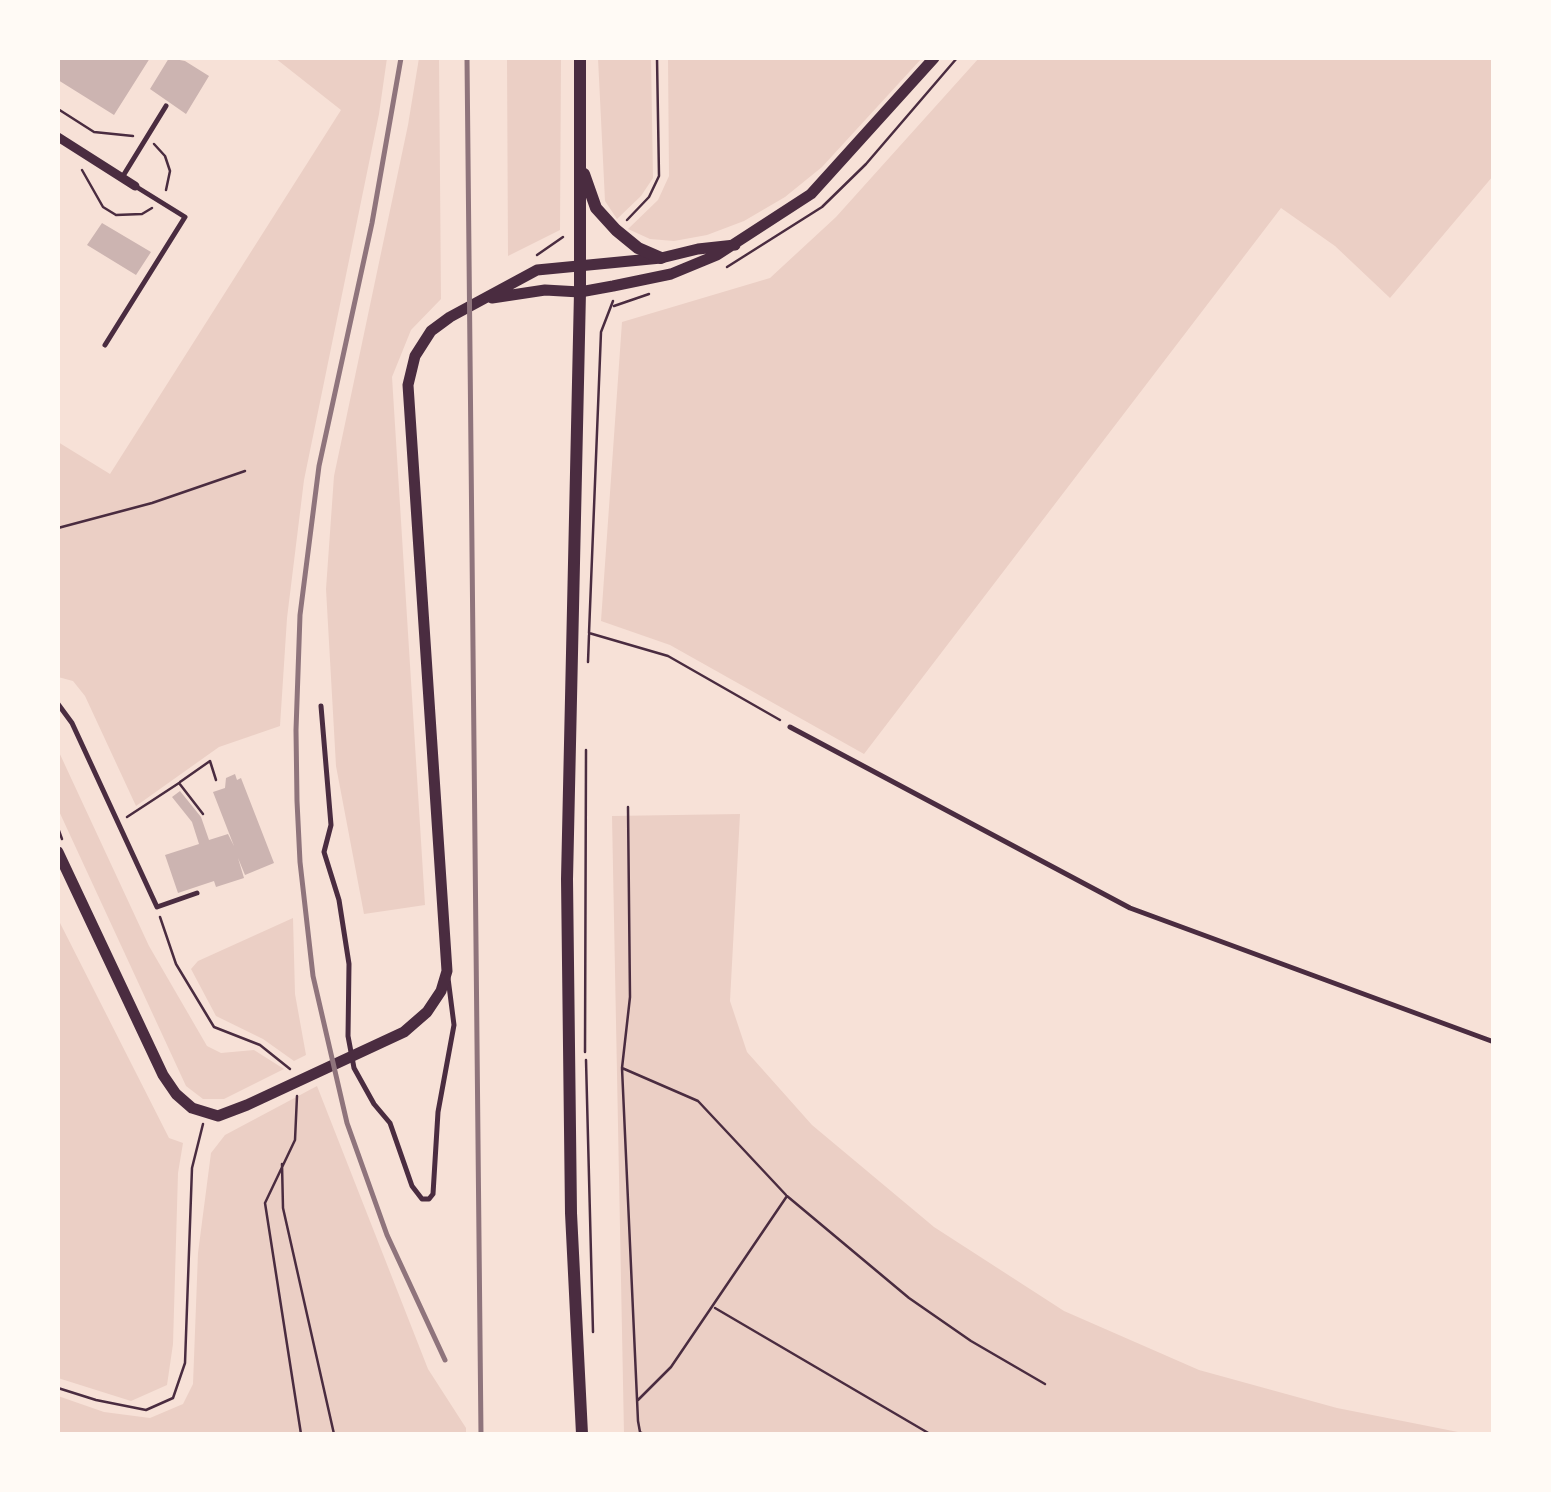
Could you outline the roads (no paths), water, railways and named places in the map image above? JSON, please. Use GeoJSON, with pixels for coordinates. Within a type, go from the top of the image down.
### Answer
{"type":"FeatureCollection","features":[{"type":"Feature","properties":{"kind":"main road"},"geometry":{"type":"LineString","coordinates":[[580,58],[582,167],[567,898],[571,1213],[582,1434]]}},
{"type":"Feature","properties":{"kind":"main road"},"geometry":{"type":"LineString","coordinates":[[582,167],[596,208],[638,248],[661,258]]}},
{"type":"Feature","properties":{"kind":"street"},"geometry":{"type":"LineString","coordinates":[[488,299],[545,290],[580,292],[671,274],[735,246],[811,194],[934,58]]}},
{"type":"Feature","properties":{"kind":"street"},"geometry":{"type":"LineString","coordinates":[[58,136],[135,186]]}},
{"type":"Feature","properties":{"kind":"street"},"geometry":{"type":"LineString","coordinates":[[58,852],[163,1076],[192,1108],[218,1116],[404,1032],[441,991],[446,971],[408,385],[415,356],[431,331],[450,317],[537,270],[661,258],[698,248],[735,246]]}},
{"type":"Feature","properties":{"kind":"lane"},"geometry":{"type":"LineString","coordinates":[[122,178],[166,106]]}},
{"type":"Feature","properties":{"kind":"lane"},"geometry":{"type":"LineString","coordinates":[[105,345],[185,217],[135,186]]}},
{"type":"Feature","properties":{"kind":"lane"},"geometry":{"type":"LineString","coordinates":[[58,704],[72,722],[157,906],[197,893]]}},
{"type":"Feature","properties":{"kind":"lane"},"geometry":{"type":"LineString","coordinates":[[321,706],[331,825],[324,852],[339,900],[349,964],[348,1036],[354,1068],[390,1123],[412,1186],[422,1198],[433,1194],[438,1112],[454,1025],[446,971]]}},
{"type":"Feature","properties":{"kind":"lane"},"geometry":{"type":"LineString","coordinates":[[790,727],[1130,908],[1494,1042]]}},
{"type":"Feature","properties":{"kind":"railway"},"geometry":{"type":"LineString","coordinates":[[401,58],[372,223],[319,466],[300,615],[297,801],[313,976],[347,1123],[387,1235],[445,1360]]}},
{"type":"Feature","properties":{"kind":"railway"},"geometry":{"type":"LineString","coordinates":[[467,58],[481,1434]]}}]}
